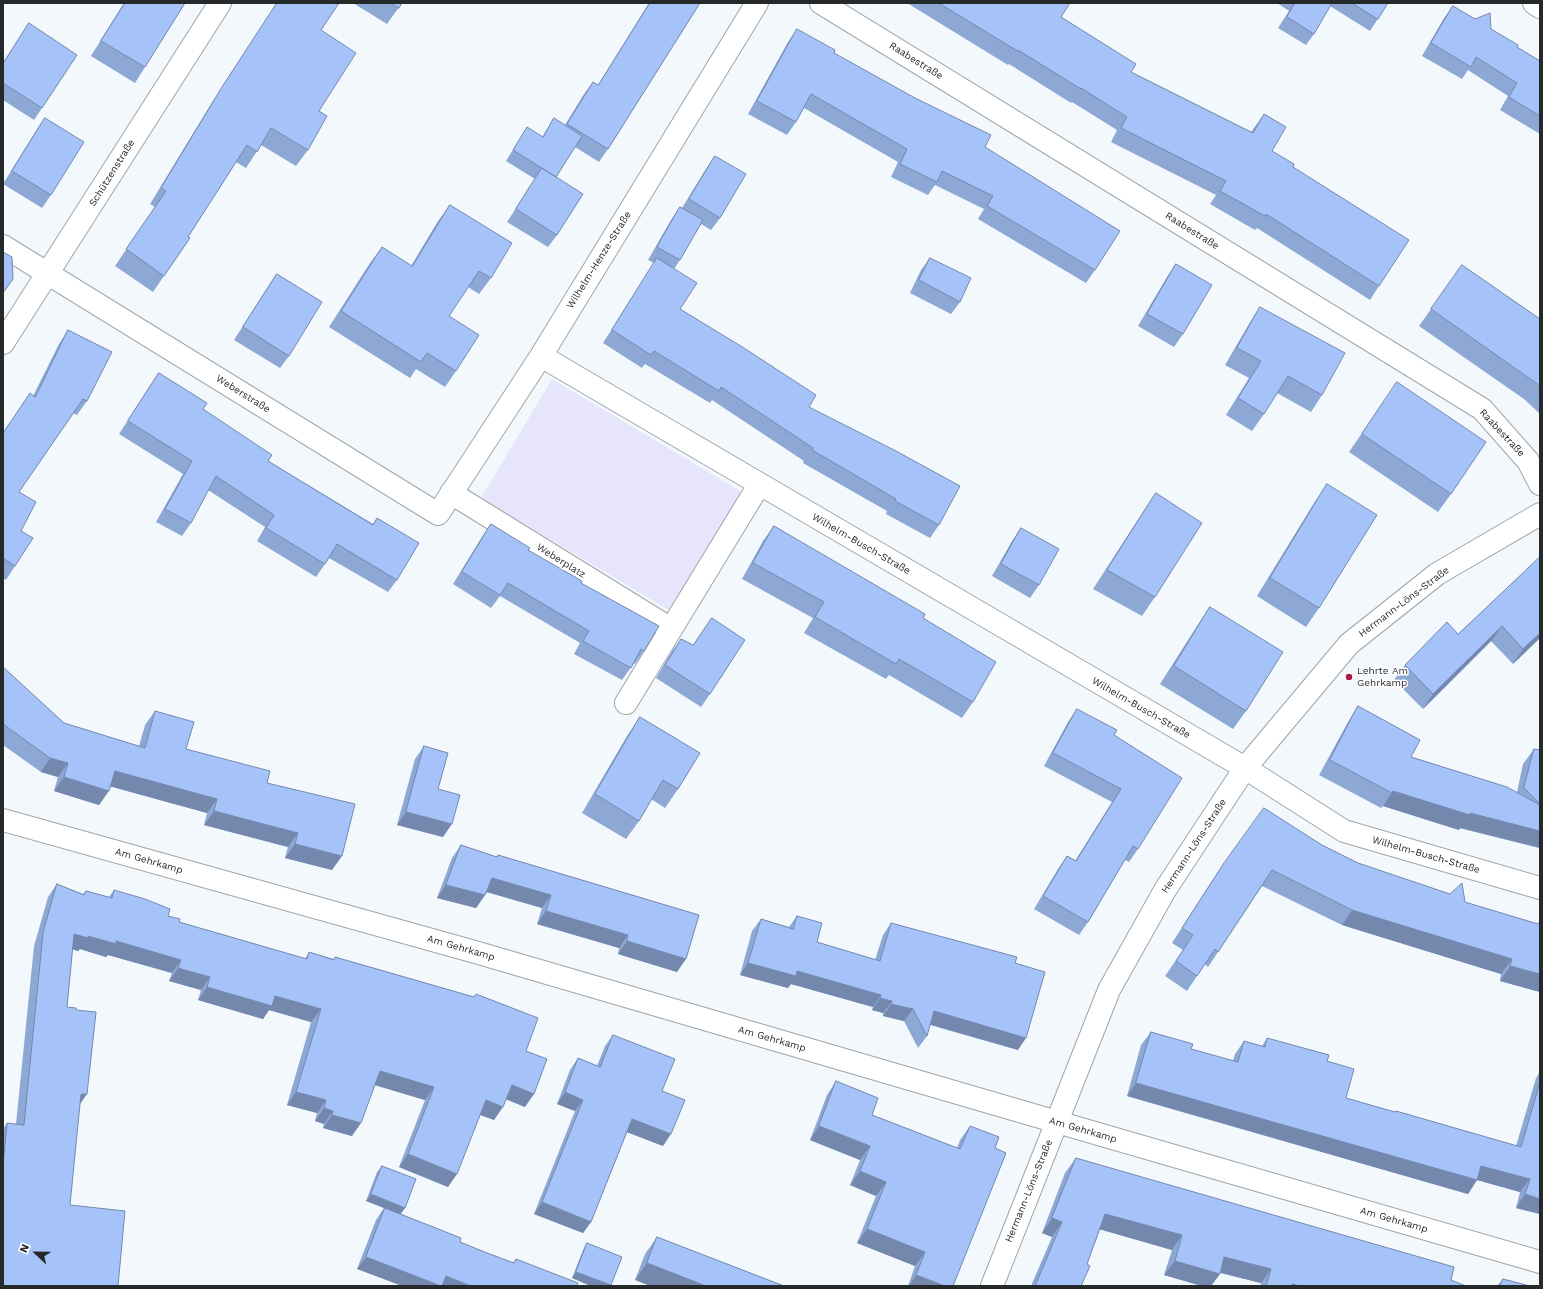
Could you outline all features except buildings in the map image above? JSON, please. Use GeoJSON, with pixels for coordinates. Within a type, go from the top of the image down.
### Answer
{"type":"FeatureCollection","features":[{"type":"Feature","properties":{"kind":"street","name":"Schützenstraße"},"geometry":{"type":"LineString","coordinates":[[3,343],[220,3]]}},
{"type":"Feature","properties":{"kind":"street","name":"Wilhelm-Henze-Straße"},"geometry":{"type":"LineString","coordinates":[[438,514],[541,356],[757,3]]}},
{"type":"Feature","properties":{"kind":"street","name":"Raabestraße"},"geometry":{"type":"LineString","coordinates":[[821,3],[1482,410],[1528,461],[1540,484]]}},
{"type":"Feature","properties":{"kind":"street"},"geometry":{"type":"LineString","coordinates":[[1534,3],[1540,6]]}},
{"type":"Feature","properties":{"kind":"street","name":"Weberstraße"},"geometry":{"type":"LineString","coordinates":[[3,246],[438,514]]}},
{"type":"Feature","properties":{"kind":"street","name":"Wilhelm-Busch-Straße"},"geometry":{"type":"LineString","coordinates":[[541,356],[759,485],[1245,768],[1344,831],[1540,888]]}},
{"type":"Feature","properties":{"kind":"street"},"geometry":{"type":"LineString","coordinates":[[626,703],[759,485]]}},
{"type":"Feature","properties":{"kind":"street","name":"Weberplatz"},"geometry":{"type":"LineString","coordinates":[[451,493],[671,629]]}},
{"type":"Feature","properties":{"kind":"street","name":"Hermann-Löns-Straße"},"geometry":{"type":"LineString","coordinates":[[992,1286],[1109,990],[1165,890],[1245,768],[1348,644],[1437,574],[1540,514]]}},
{"type":"Feature","properties":{"kind":"street","name":"Am Gehrkamp"},"geometry":{"type":"LineString","coordinates":[[3,820],[474,952],[1540,1262]]}},
{"type":"Feature","properties":{"kind":"shaded area"},"geometry":{"type":"Polygon","coordinates":[[[552,379],[742,492],[670,611],[481,498],[552,379]]]}},
{"type":"Feature","properties":{"kind":"place","name":"Lehrte Am Gehrkamp"},"geometry":{"type":"Point","coordinates":[1349,677]}}]}
